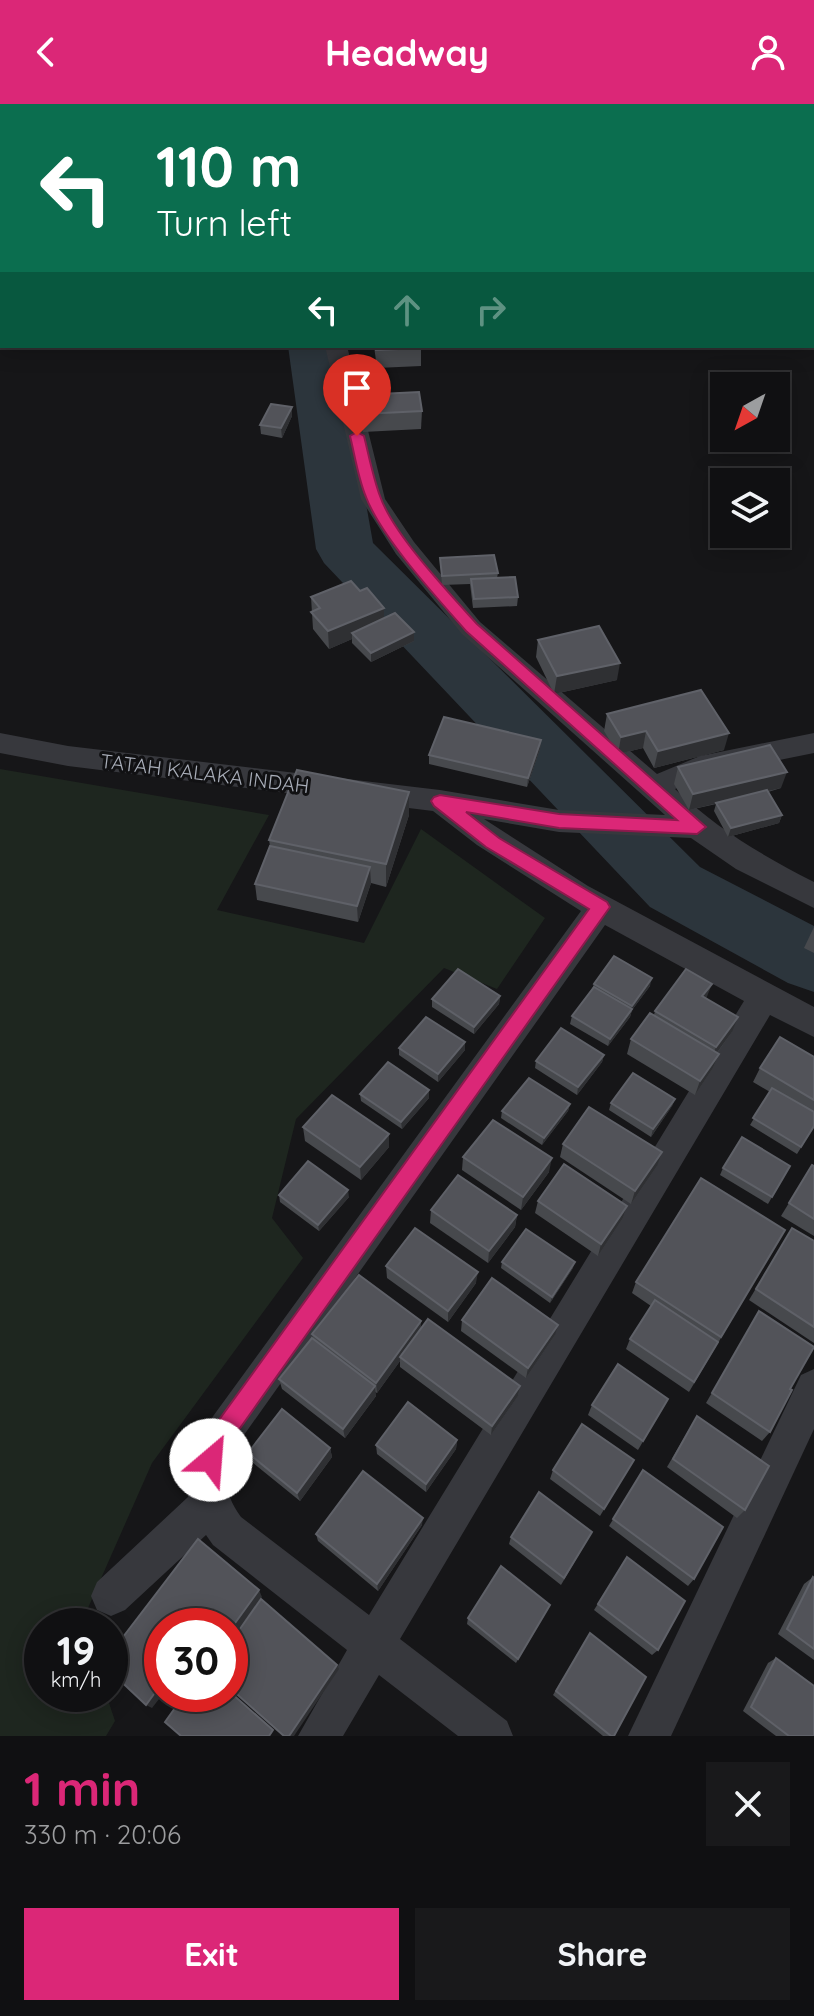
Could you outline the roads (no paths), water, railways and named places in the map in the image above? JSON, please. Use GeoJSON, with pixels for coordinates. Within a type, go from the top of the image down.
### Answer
{"type":"FeatureCollection","features":[{"type":"Feature","properties":{"kind":"street"},"geometry":{"type":"LineString","coordinates":[[336,348],[373,499],[405,548],[471,628],[697,827],[746,861],[814,896]]}},
{"type":"Feature","properties":{"kind":"street","name":"TATAH KALAKA INDAH"},"geometry":{"type":"LineString","coordinates":[[0,743],[68,756],[440,801],[559,821],[697,827]]}},
{"type":"Feature","properties":{"kind":"street"},"geometry":{"type":"LineString","coordinates":[[654,787],[700,766],[814,743]]}},
{"type":"Feature","properties":{"kind":"street"},"geometry":{"type":"LineString","coordinates":[[440,801],[493,843],[601,907],[814,1023]]}},
{"type":"Feature","properties":{"kind":"street"},"geometry":{"type":"LineString","coordinates":[[492,1736],[227,1531],[208,1506],[206,1476],[216,1443],[601,907]]}},
{"type":"Feature","properties":{"kind":"street"},"geometry":{"type":"LineString","coordinates":[[319,1736],[764,996]]}},
{"type":"Feature","properties":{"kind":"street"},"geometry":{"type":"LineString","coordinates":[[649,1736],[814,1388]]}},
{"type":"Feature","properties":{"kind":"street"},"geometry":{"type":"LineString","coordinates":[[111,1596],[208,1506]]}},
{"type":"Feature","properties":{"kind":"waterway"},"geometry":{"type":"LineString","coordinates":[[313,348],[345,549],[675,887],[814,961]]}}]}
